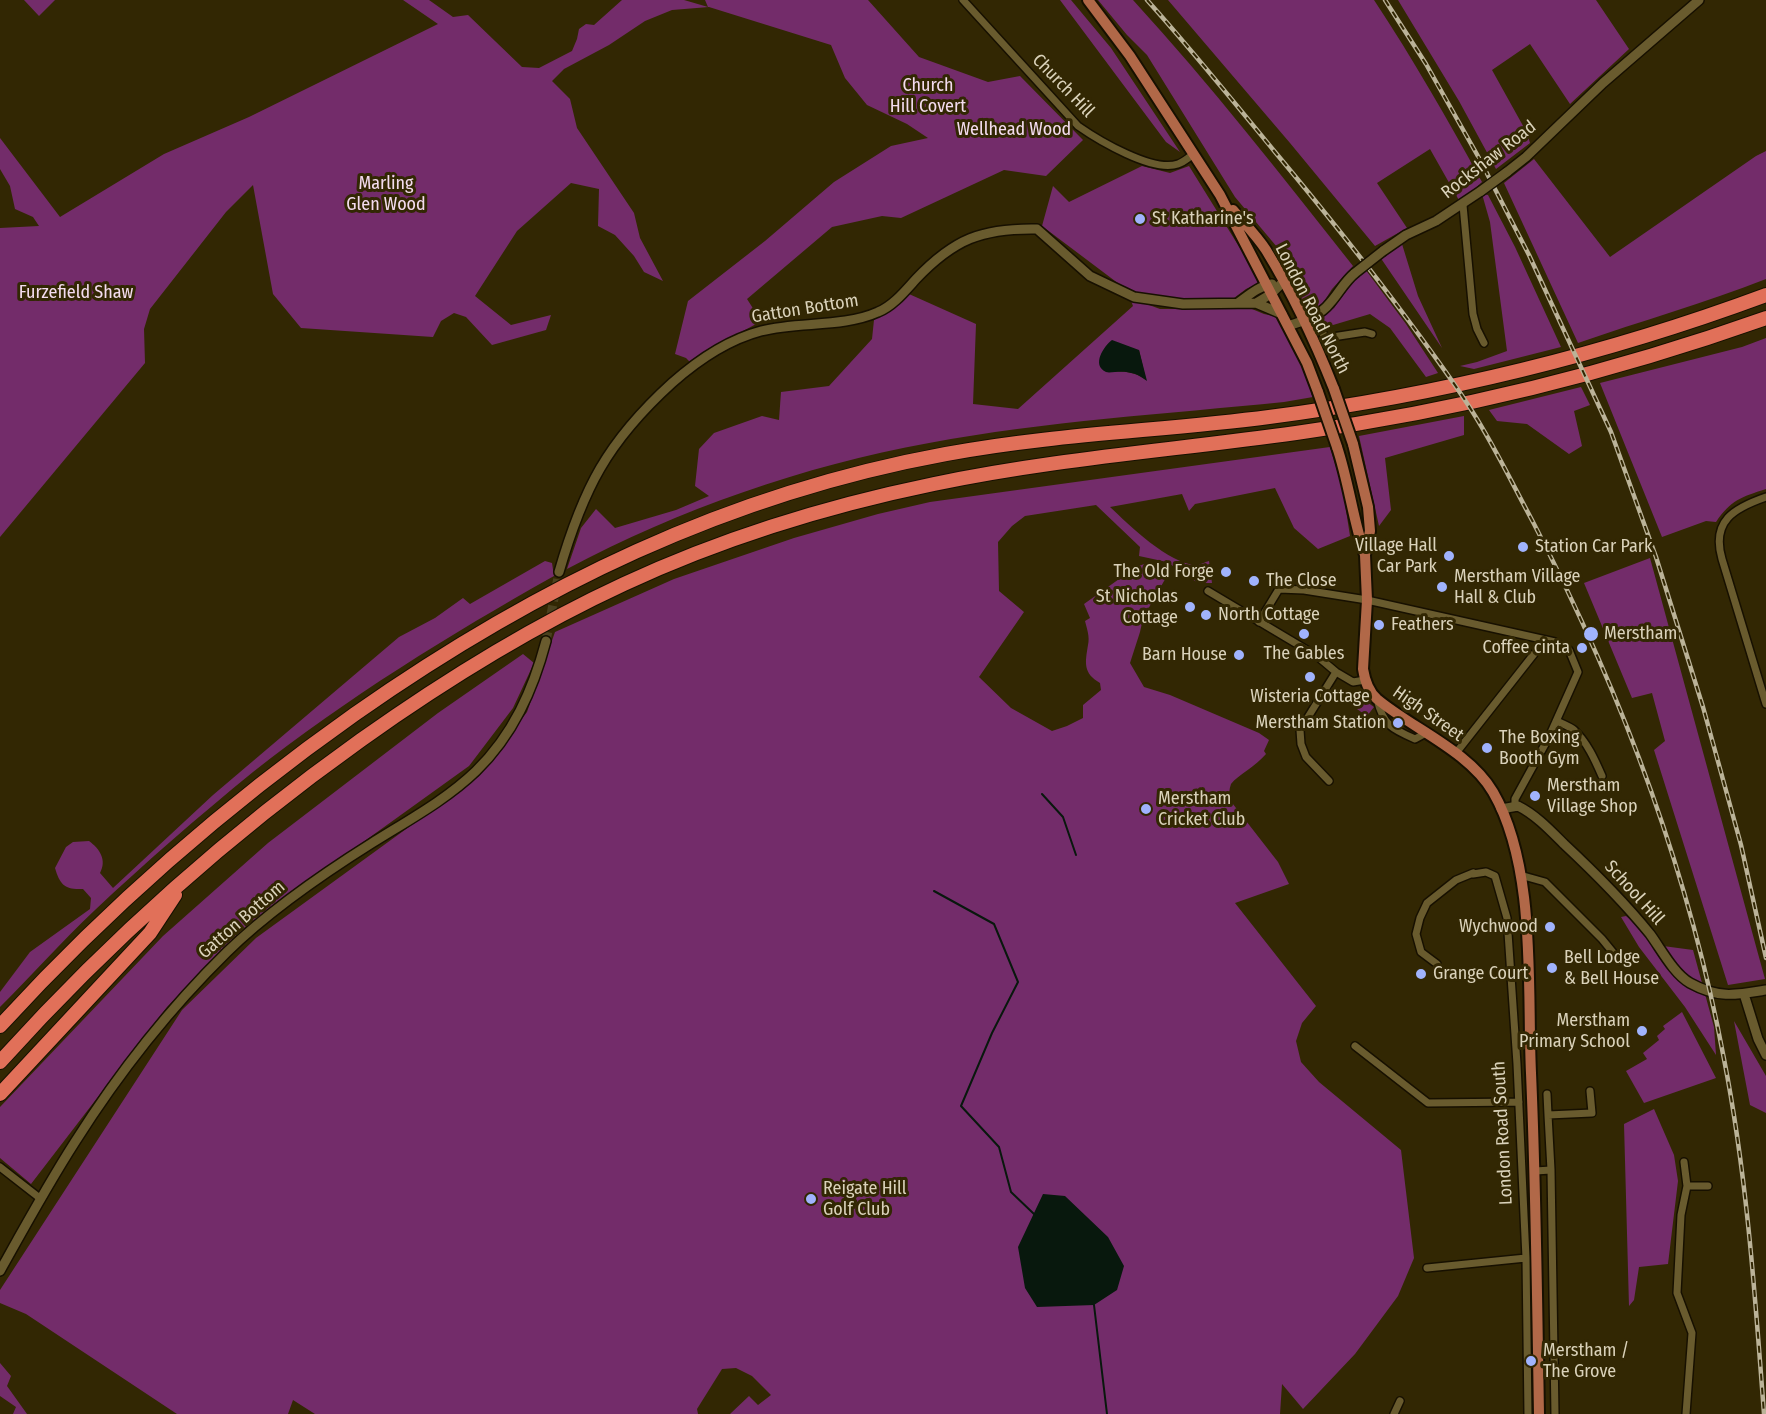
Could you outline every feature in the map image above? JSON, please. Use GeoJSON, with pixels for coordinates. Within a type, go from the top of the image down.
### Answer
{"type":"FeatureCollection","features":[{"type":"Feature","properties":{"kind":"highway"},"geometry":{"type":"LineString","coordinates":[[0,1026],[62,961],[145,881],[216,820],[315,743],[409,677],[516,611],[591,571],[685,530],[744,507],[823,482],[945,454],[1070,436],[1236,422],[1449,385],[1639,337],[1766,295]]}},
{"type":"Feature","properties":{"kind":"highway"},"geometry":{"type":"LineString","coordinates":[[0,1062],[100,958],[184,881],[247,826],[337,757],[481,661],[553,620],[624,584],[700,552],[777,524],[856,501],[976,475],[1301,433],[1450,406],[1617,365],[1766,318]]}},
{"type":"Feature","properties":{"kind":"highway"},"geometry":{"type":"LineString","coordinates":[[0,1094],[150,933],[184,881]]}},
{"type":"Feature","properties":{"kind":"main road","name":"London Road North"},"geometry":{"type":"LineString","coordinates":[[1088,0],[1130,56],[1220,195],[1307,363],[1346,472],[1358,533],[1365,555]]}},
{"type":"Feature","properties":{"kind":"main road","name":"London Road North"},"geometry":{"type":"LineString","coordinates":[[1220,195],[1262,244],[1283,282],[1308,319],[1334,389],[1353,444],[1368,507],[1370,531],[1365,555],[1367,600]]}},
{"type":"Feature","properties":{"kind":"main road"},"geometry":{"type":"LineString","coordinates":[[1365,680],[1363,669],[1367,600]]}},
{"type":"Feature","properties":{"kind":"main road","name":"High Street"},"geometry":{"type":"LineString","coordinates":[[1365,680],[1377,699],[1456,753],[1485,781],[1501,809]]}},
{"type":"Feature","properties":{"kind":"main road","name":"London Road South"},"geometry":{"type":"LineString","coordinates":[[1501,809],[1510,830],[1520,875],[1526,927],[1536,1171],[1539,1414]]}},
{"type":"Feature","properties":{"kind":"street","name":"Church Hill"},"geometry":{"type":"LineString","coordinates":[[963,0],[1078,126],[1099,141],[1148,162],[1165,165],[1177,165],[1194,154]]}},
{"type":"Feature","properties":{"kind":"street","name":"Rockshaw Road"},"geometry":{"type":"LineString","coordinates":[[1288,326],[1308,319],[1330,304],[1346,280],[1383,250],[1463,205],[1526,157],[1603,83],[1699,0]]}},
{"type":"Feature","properties":{"kind":"street"},"geometry":{"type":"LineString","coordinates":[[1463,205],[1473,314],[1484,343]]}},
{"type":"Feature","properties":{"kind":"street","name":"Gatton Bottom"},"geometry":{"type":"LineString","coordinates":[[559,572],[567,542],[583,500],[609,453],[642,411],[693,365],[721,346],[761,331],[778,327],[848,320],[879,312],[894,302],[936,259],[971,238],[984,233],[1037,229],[1090,276],[1134,297],[1183,304],[1256,303]]}},
{"type":"Feature","properties":{"kind":"street"},"geometry":{"type":"LineString","coordinates":[[1238,303],[1283,282]]}},
{"type":"Feature","properties":{"kind":"street"},"geometry":{"type":"LineString","coordinates":[[1269,289],[1256,303],[1282,314]]}},
{"type":"Feature","properties":{"kind":"street"},"geometry":{"type":"LineString","coordinates":[[1308,319],[1326,338],[1365,332],[1372,334]]}},
{"type":"Feature","properties":{"kind":"street"},"geometry":{"type":"LineString","coordinates":[[1766,496],[1742,505],[1732,512],[1720,529],[1719,549],[1766,704]]}},
{"type":"Feature","properties":{"kind":"street"},"geometry":{"type":"LineString","coordinates":[[1258,622],[1280,589],[1304,590],[1367,600],[1555,642],[1564,646],[1570,652],[1578,672],[1557,721],[1515,799],[1515,805],[1501,809]]}},
{"type":"Feature","properties":{"kind":"street"},"geometry":{"type":"LineString","coordinates":[[1208,591],[1317,656],[1336,672],[1353,682],[1365,680]]}},
{"type":"Feature","properties":{"kind":"street"},"geometry":{"type":"LineString","coordinates":[[1456,753],[1545,640]]}},
{"type":"Feature","properties":{"kind":"street","name":"Gatton Bottom"},"geometry":{"type":"LineString","coordinates":[[0,1272],[80,1134],[120,1077],[176,1006],[229,950],[265,919],[310,885],[441,798],[475,772],[515,722],[525,703],[546,641]]}},
{"type":"Feature","properties":{"kind":"street"},"geometry":{"type":"LineString","coordinates":[[1329,781],[1306,757],[1300,744],[1300,730],[1336,672]]}},
{"type":"Feature","properties":{"kind":"street"},"geometry":{"type":"LineString","coordinates":[[1557,721],[1573,730],[1580,738],[1597,763],[1602,776]]}},
{"type":"Feature","properties":{"kind":"street","name":"School Hill"},"geometry":{"type":"LineString","coordinates":[[1515,805],[1544,824],[1587,865],[1649,933],[1683,979],[1703,990],[1722,995],[1766,990]]}},
{"type":"Feature","properties":{"kind":"street","name":"London Road South"},"geometry":{"type":"LineString","coordinates":[[1437,964],[1421,952],[1416,934],[1427,903],[1456,880],[1473,873],[1486,872],[1495,876],[1507,918],[1519,1102],[1526,1258],[1528,1414]]}},
{"type":"Feature","properties":{"kind":"street"},"geometry":{"type":"LineString","coordinates":[[1520,875],[1545,882],[1602,939],[1620,961]]}},
{"type":"Feature","properties":{"kind":"street"},"geometry":{"type":"LineString","coordinates":[[1744,994],[1766,1055]]}},
{"type":"Feature","properties":{"kind":"street"},"geometry":{"type":"LineString","coordinates":[[1355,1046],[1428,1103],[1519,1102]]}},
{"type":"Feature","properties":{"kind":"street"},"geometry":{"type":"LineString","coordinates":[[1548,1115],[1592,1113],[1590,1091]]}},
{"type":"Feature","properties":{"kind":"street"},"geometry":{"type":"LineString","coordinates":[[1547,1094],[1551,1170],[1555,1414]]}},
{"type":"Feature","properties":{"kind":"street"},"geometry":{"type":"LineString","coordinates":[[1521,1153],[1534,1152]]}},
{"type":"Feature","properties":{"kind":"street"},"geometry":{"type":"LineString","coordinates":[[1684,1162],[1687,1185],[1681,1215],[1677,1293],[1692,1333],[1686,1414]]}},
{"type":"Feature","properties":{"kind":"street"},"geometry":{"type":"LineString","coordinates":[[0,1167],[41,1199]]}},
{"type":"Feature","properties":{"kind":"street","name":"London Road South"},"geometry":{"type":"LineString","coordinates":[[1536,1171],[1551,1170]]}},
{"type":"Feature","properties":{"kind":"street"},"geometry":{"type":"LineString","coordinates":[[1687,1185],[1708,1186]]}},
{"type":"Feature","properties":{"kind":"street"},"geometry":{"type":"LineString","coordinates":[[1427,1268],[1526,1258]]}},
{"type":"Feature","properties":{"kind":"street"},"geometry":{"type":"LineString","coordinates":[[1394,1414],[1400,1401]]}},
{"type":"Feature","properties":{"kind":"green space"},"geometry":{"type":"Polygon","coordinates":[[[24,0],[55,0],[39,16],[24,0]]]}},
{"type":"Feature","properties":{"kind":"green space"},"geometry":{"type":"Polygon","coordinates":[[[403,0],[429,0],[453,17],[468,15],[522,67],[539,68],[572,51],[579,29],[586,24],[594,25],[622,0],[684,0],[708,7],[705,0],[868,0],[919,57],[988,82],[1020,76],[1083,140],[1046,176],[1004,170],[901,218],[882,216],[832,227],[747,299],[756,313],[756,324],[705,352],[693,365],[686,358],[675,354],[688,301],[765,241],[834,182],[891,146],[928,138],[907,124],[867,105],[845,78],[831,45],[709,7],[672,10],[645,21],[609,45],[564,69],[552,81],[570,99],[577,128],[634,213],[640,238],[663,281],[644,272],[634,256],[615,235],[598,226],[599,189],[571,183],[517,231],[475,296],[511,325],[551,315],[546,330],[492,345],[466,317],[454,313],[441,321],[433,337],[301,328],[273,294],[253,185],[226,212],[150,309],[144,329],[145,363],[0,537],[0,228],[39,226],[33,217],[15,209],[10,186],[0,169],[0,138],[60,217],[164,154],[249,117],[438,24],[403,0]]]}},
{"type":"Feature","properties":{"kind":"green space"},"geometry":{"type":"Polygon","coordinates":[[[1060,0],[1071,0],[1111,48],[1180,152],[1166,142],[1060,0]]]}},
{"type":"Feature","properties":{"kind":"green space"},"geometry":{"type":"Polygon","coordinates":[[[1098,0],[1133,0],[1218,98],[1353,266],[1332,289],[1323,303],[1308,313],[1282,253],[1235,197],[1147,55],[1098,0]]]}},
{"type":"Feature","properties":{"kind":"green space"},"geometry":{"type":"Polygon","coordinates":[[[1168,0],[1374,0],[1430,90],[1482,182],[1460,202],[1430,149],[1377,183],[1407,228],[1375,246],[1168,0]]]}},
{"type":"Feature","properties":{"kind":"green space"},"geometry":{"type":"Polygon","coordinates":[[[1398,0],[1596,0],[1629,49],[1570,104],[1530,44],[1492,70],[1527,133],[1530,143],[1496,169],[1459,101],[1398,0]]]}},
{"type":"Feature","properties":{"kind":"green space"},"geometry":{"type":"Polygon","coordinates":[[[1766,151],[1766,279],[1578,343],[1504,183],[1534,159],[1610,257],[1766,151]]]}},
{"type":"Feature","properties":{"kind":"green space"},"geometry":{"type":"Polygon","coordinates":[[[1142,166],[1170,173],[1189,166],[1261,282],[1234,298],[1161,301],[1123,287],[1042,226],[1053,186],[1069,202],[1142,166]]]}},
{"type":"Feature","properties":{"kind":"green space"},"geometry":{"type":"Polygon","coordinates":[[[1482,194],[1488,195],[1515,247],[1561,347],[1474,369],[1460,366],[1507,351],[1490,222],[1482,194]]]}},
{"type":"Feature","properties":{"kind":"green space"},"geometry":{"type":"Polygon","coordinates":[[[1402,244],[1418,296],[1442,348],[1380,257],[1402,244]]]}},
{"type":"Feature","properties":{"kind":"green space"},"geometry":{"type":"Polygon","coordinates":[[[1365,269],[1406,324],[1438,373],[1426,377],[1390,328],[1370,314],[1323,328],[1319,318],[1334,308],[1365,269]]]}},
{"type":"Feature","properties":{"kind":"green space"},"geometry":{"type":"Polygon","coordinates":[[[909,294],[976,324],[973,404],[1018,409],[1133,306],[1130,298],[1160,309],[1252,309],[1278,317],[1300,362],[1313,397],[1284,402],[1017,429],[882,453],[835,464],[743,492],[654,527],[567,569],[581,528],[596,509],[615,528],[676,510],[709,496],[695,486],[699,449],[714,433],[762,416],[779,420],[781,392],[829,386],[872,339],[874,320],[909,294]],[[1139,350],[1107,372],[1128,372],[1146,380],[1139,350]]]}},
{"type":"Feature","properties":{"kind":"green space"},"geometry":{"type":"Polygon","coordinates":[[[1766,338],[1766,489],[1737,500],[1716,522],[1706,521],[1662,537],[1600,383],[1742,347],[1766,338]]]}},
{"type":"Feature","properties":{"kind":"green space"},"geometry":{"type":"Polygon","coordinates":[[[1581,387],[1590,405],[1574,411],[1582,446],[1569,454],[1527,424],[1497,421],[1489,410],[1581,387]]]}},
{"type":"Feature","properties":{"kind":"green space"},"geometry":{"type":"Polygon","coordinates":[[[1464,416],[1464,435],[1385,458],[1391,510],[1379,526],[1359,436],[1464,416]]]}},
{"type":"Feature","properties":{"kind":"green space","name":"Reigate Hill Golf Club"},"geometry":{"type":"Polygon","coordinates":[[[1330,447],[1343,491],[1350,536],[1318,549],[1294,528],[1275,488],[1195,504],[1189,511],[1182,494],[1110,507],[1150,542],[1174,558],[1196,565],[1209,561],[1212,583],[1198,583],[1167,562],[1139,556],[1140,547],[1096,505],[1025,516],[1012,526],[998,542],[999,591],[1024,612],[979,677],[1011,708],[1052,731],[1083,718],[1083,705],[1101,690],[1100,683],[1094,679],[1086,667],[1089,639],[1085,621],[1090,618],[1084,604],[1136,567],[1147,563],[1168,574],[1143,618],[1130,663],[1144,687],[1170,695],[1259,733],[1269,740],[1264,751],[1266,754],[1231,784],[1229,799],[1278,862],[1289,884],[1235,903],[1316,1006],[1302,1023],[1296,1041],[1301,1062],[1319,1082],[1401,1150],[1414,1258],[1398,1296],[1355,1354],[1303,1409],[1282,1384],[1280,1414],[730,1414],[749,1396],[758,1405],[771,1395],[752,1376],[736,1368],[722,1369],[697,1409],[698,1414],[315,1414],[293,1400],[288,1414],[177,1414],[26,1314],[0,1303],[0,1290],[182,1010],[256,938],[479,776],[527,712],[555,632],[674,579],[794,538],[878,514],[930,502],[1330,447]]]}},
{"type":"Feature","properties":{"kind":"green space"},"geometry":{"type":"Polygon","coordinates":[[[1650,558],[1765,979],[1728,985],[1654,750],[1665,741],[1652,693],[1632,698],[1584,583],[1650,558]]]}},
{"type":"Feature","properties":{"kind":"green space"},"geometry":{"type":"Polygon","coordinates":[[[545,561],[552,563],[554,576],[399,668],[325,718],[253,772],[114,892],[0,1007],[0,992],[30,952],[90,909],[91,898],[83,889],[72,889],[64,885],[57,874],[55,868],[66,847],[73,842],[89,841],[93,844],[102,859],[100,873],[113,888],[213,795],[399,637],[435,618],[463,598],[470,604],[545,561]]]}},
{"type":"Feature","properties":{"kind":"green space"},"geometry":{"type":"Polygon","coordinates":[[[523,654],[534,663],[513,708],[469,766],[245,927],[167,1007],[31,1184],[0,1158],[0,1107],[163,936],[268,843],[438,713],[523,654]]]}},
{"type":"Feature","properties":{"kind":"green space"},"geometry":{"type":"Polygon","coordinates":[[[1354,693],[1374,707],[1367,716],[1347,702],[1354,693]]]}},
{"type":"Feature","properties":{"kind":"green space"},"geometry":{"type":"Polygon","coordinates":[[[1626,916],[1663,946],[1693,950],[1714,1027],[1716,1055],[1685,1007],[1639,947],[1621,917],[1626,916]]]}},
{"type":"Feature","properties":{"kind":"green space"},"geometry":{"type":"Polygon","coordinates":[[[1682,1012],[1716,1078],[1644,1103],[1626,1071],[1647,1059],[1643,1053],[1659,1040],[1657,1036],[1665,1029],[1663,1026],[1682,1012]]]}},
{"type":"Feature","properties":{"kind":"green space"},"geometry":{"type":"Polygon","coordinates":[[[1734,1021],[1766,1076],[1766,1113],[1750,1105],[1734,1021]]]}},
{"type":"Feature","properties":{"kind":"green space"},"geometry":{"type":"Polygon","coordinates":[[[1654,1109],[1674,1155],[1678,1181],[1668,1264],[1639,1267],[1634,1300],[1629,1306],[1624,1124],[1654,1109]]]}},
{"type":"Feature","properties":{"kind":"green space"},"geometry":{"type":"Polygon","coordinates":[[[0,1363],[11,1376],[7,1386],[27,1414],[13,1414],[16,1407],[0,1396],[0,1363]]]}},
{"type":"Feature","properties":{"kind":"shaded area"},"geometry":{"type":"Polygon","coordinates":[[[1112,340],[1139,350],[1147,381],[1132,373],[1107,372],[1102,369],[1099,365],[1100,356],[1112,340]]]}},
{"type":"Feature","properties":{"kind":"shaded area"},"geometry":{"type":"Polygon","coordinates":[[[1043,1194],[1065,1196],[1108,1237],[1124,1266],[1117,1290],[1094,1305],[1037,1307],[1025,1288],[1018,1247],[1043,1194]]]}},
{"type":"Feature","properties":{"kind":"waterway"},"geometry":{"type":"LineString","coordinates":[[1042,794],[1063,817],[1076,855]]}},
{"type":"Feature","properties":{"kind":"waterway"},"geometry":{"type":"LineString","coordinates":[[934,891],[994,924],[1018,982],[992,1033],[961,1106],[999,1147],[1011,1192],[1034,1214]]}},
{"type":"Feature","properties":{"kind":"waterway"},"geometry":{"type":"LineString","coordinates":[[1094,1305],[1107,1414]]}},
{"type":"Feature","properties":{"kind":"tunnel"},"geometry":{"type":"LineString","coordinates":[[546,641],[559,572]]}},
{"type":"Feature","properties":{"kind":"railway"},"geometry":{"type":"LineString","coordinates":[[1147,0],[1212,75],[1343,235],[1457,388],[1488,438],[1533,522],[1595,651],[1623,717],[1671,851],[1692,920],[1709,989],[1739,1147],[1764,1414]]}},
{"type":"Feature","properties":{"kind":"railway"},"geometry":{"type":"LineString","coordinates":[[1385,0],[1426,64],[1479,158],[1529,255],[1611,432],[1656,557],[1703,707],[1741,845],[1766,958]]}},
{"type":"Feature","properties":{"kind":"place","name":"St Katharine's"},"geometry":{"type":"Point","coordinates":[1140,219]}},
{"type":"Feature","properties":{"kind":"place","name":"Station Car Park"},"geometry":{"type":"Point","coordinates":[1523,547]}},
{"type":"Feature","properties":{"kind":"place","name":"Village Hall Car Park"},"geometry":{"type":"Point","coordinates":[1449,556]}},
{"type":"Feature","properties":{"kind":"place","name":"The Old Forge"},"geometry":{"type":"Point","coordinates":[1226,572]}},
{"type":"Feature","properties":{"kind":"place","name":"The Close"},"geometry":{"type":"Point","coordinates":[1254,581]}},
{"type":"Feature","properties":{"kind":"place","name":"Merstham Village Hall & Club"},"geometry":{"type":"Point","coordinates":[1442,587]}},
{"type":"Feature","properties":{"kind":"place","name":"St Nicholas Cottage"},"geometry":{"type":"Point","coordinates":[1190,607]}},
{"type":"Feature","properties":{"kind":"place","name":"North Cottage"},"geometry":{"type":"Point","coordinates":[1206,615]}},
{"type":"Feature","properties":{"kind":"place","name":"Feathers"},"geometry":{"type":"Point","coordinates":[1379,625]}},
{"type":"Feature","properties":{"kind":"place","name":"The Gables"},"geometry":{"type":"Point","coordinates":[1304,634]}},
{"type":"Feature","properties":{"kind":"place","name":"Merstham"},"geometry":{"type":"Point","coordinates":[1591,634]}},
{"type":"Feature","properties":{"kind":"place","name":"Coffee cinta"},"geometry":{"type":"Point","coordinates":[1582,648]}},
{"type":"Feature","properties":{"kind":"place","name":"Barn House"},"geometry":{"type":"Point","coordinates":[1239,655]}},
{"type":"Feature","properties":{"kind":"place","name":"Wisteria Cottage"},"geometry":{"type":"Point","coordinates":[1310,677]}},
{"type":"Feature","properties":{"kind":"place","name":"Merstham Station"},"geometry":{"type":"Point","coordinates":[1398,723]}},
{"type":"Feature","properties":{"kind":"place","name":"The Boxing Booth Gym"},"geometry":{"type":"Point","coordinates":[1487,748]}},
{"type":"Feature","properties":{"kind":"place","name":"Merstham Village Shop"},"geometry":{"type":"Point","coordinates":[1535,796]}},
{"type":"Feature","properties":{"kind":"place","name":"Merstham Cricket Club"},"geometry":{"type":"Point","coordinates":[1146,809]}},
{"type":"Feature","properties":{"kind":"place","name":"Wychwood"},"geometry":{"type":"Point","coordinates":[1550,927]}},
{"type":"Feature","properties":{"kind":"place","name":"Bell Lodge & Bell House"},"geometry":{"type":"Point","coordinates":[1552,968]}},
{"type":"Feature","properties":{"kind":"place","name":"Grange Court"},"geometry":{"type":"Point","coordinates":[1421,974]}},
{"type":"Feature","properties":{"kind":"place","name":"Merstham Primary School"},"geometry":{"type":"Point","coordinates":[1642,1031]}},
{"type":"Feature","properties":{"kind":"place","name":"Reigate Hill Golf Club"},"geometry":{"type":"Point","coordinates":[811,1199]}},
{"type":"Feature","properties":{"kind":"place","name":"Merstham / The Grove"},"geometry":{"type":"Point","coordinates":[1531,1361]}},
{"type":"Feature","properties":{"kind":"park label","name":"Church Hill Covert"},"geometry":{"type":"Point","coordinates":[928,96]}},
{"type":"Feature","properties":{"kind":"park label","name":"Wellhead Wood"},"geometry":{"type":"Point","coordinates":[1014,130]}},
{"type":"Feature","properties":{"kind":"park label","name":"Marling Glen Wood"},"geometry":{"type":"Point","coordinates":[386,194]}},
{"type":"Feature","properties":{"kind":"park label","name":"Furzefield Shaw"},"geometry":{"type":"Point","coordinates":[76,293]}}]}
